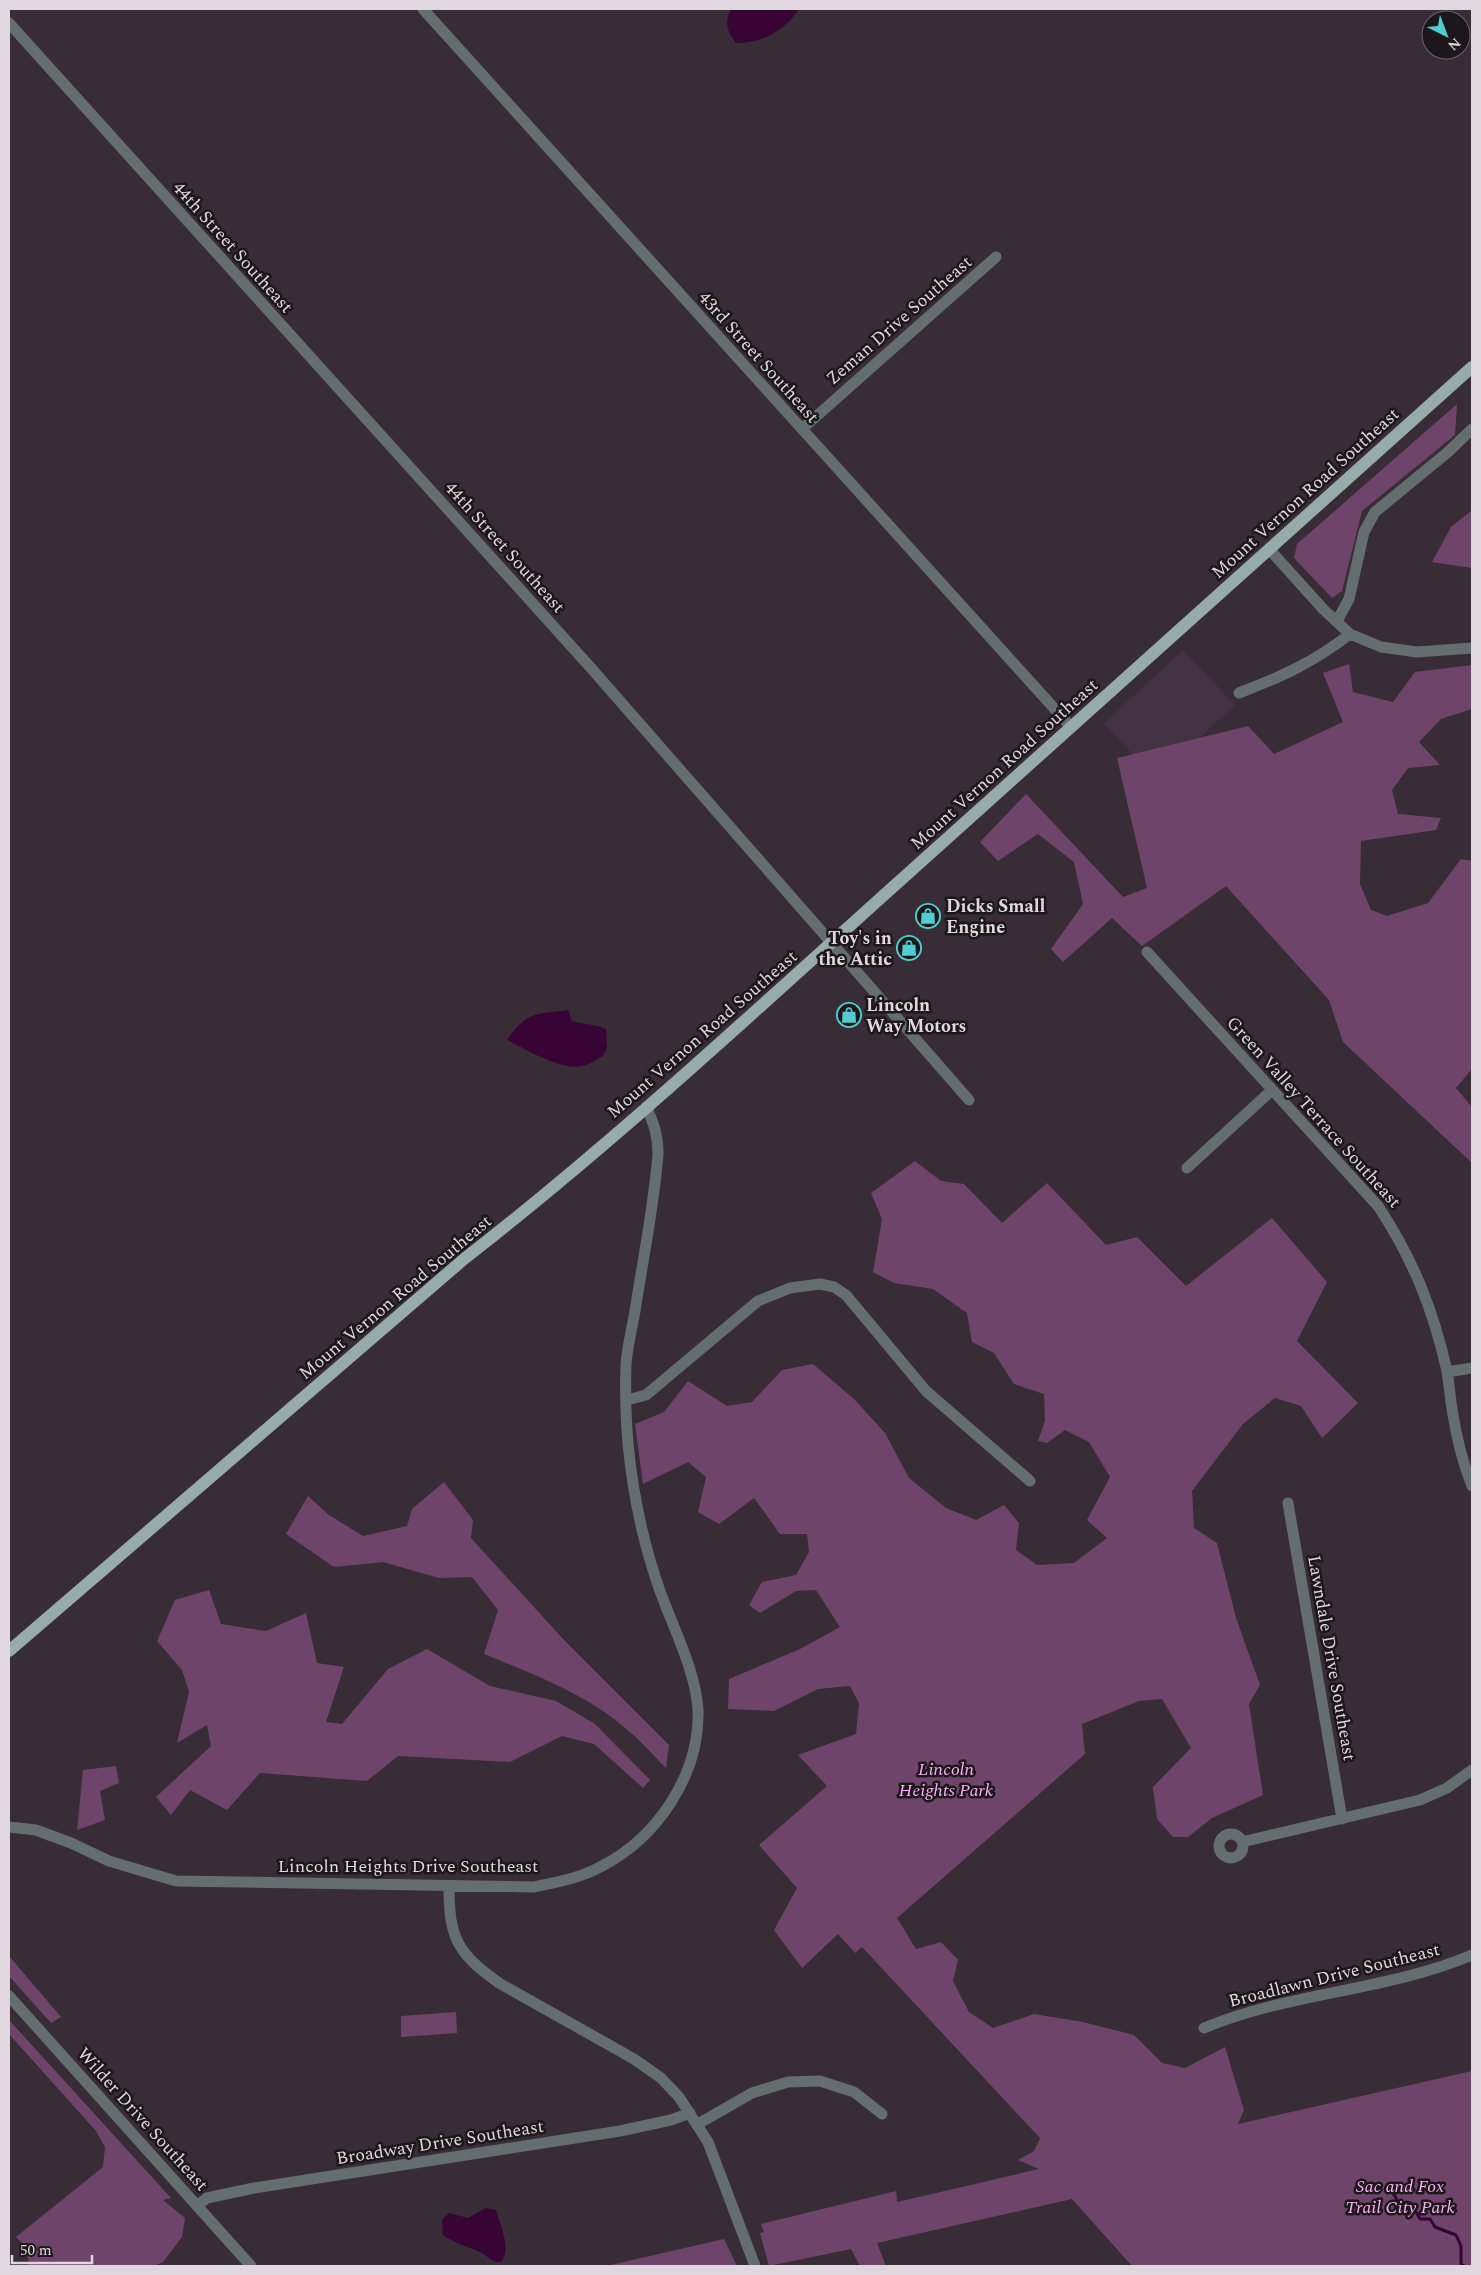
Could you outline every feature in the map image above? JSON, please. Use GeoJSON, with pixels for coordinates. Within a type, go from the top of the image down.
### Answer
{"type":"FeatureCollection","features":[{"type":"Feature","properties":{"kind":"main road","name":"Mount Vernon Road Southeast"},"geometry":{"type":"LineString","coordinates":[[9,1651],[456,1265],[512,1221],[646,1107],[833,942],[1472,367]]}},
{"type":"Feature","properties":{"kind":"street","name":"43rd Street Southeast"},"geometry":{"type":"LineString","coordinates":[[423,9],[1071,727]]}},
{"type":"Feature","properties":{"kind":"street","name":"44th Street Southeast"},"geometry":{"type":"LineString","coordinates":[[9,23],[591,668],[833,942],[969,1100]]}},
{"type":"Feature","properties":{"kind":"street","name":"Zeman Drive Southeast"},"geometry":{"type":"LineString","coordinates":[[802,429],[996,257]]}},
{"type":"Feature","properties":{"kind":"street"},"geometry":{"type":"LineString","coordinates":[[1337,621],[1349,599],[1364,532],[1375,512],[1472,430]]}},
{"type":"Feature","properties":{"kind":"street"},"geometry":{"type":"LineString","coordinates":[[1269,549],[1324,610],[1350,634],[1381,647],[1417,652],[1472,648]]}},
{"type":"Feature","properties":{"kind":"street"},"geometry":{"type":"LineString","coordinates":[[1239,693],[1286,675],[1308,664],[1350,634]]}},
{"type":"Feature","properties":{"kind":"street","name":"Green Valley Terrace Southeast"},"geometry":{"type":"LineString","coordinates":[[1147,952],[1378,1206],[1400,1240],[1415,1268],[1432,1311],[1447,1372],[1452,1410],[1463,1462],[1472,1486]]}},
{"type":"Feature","properties":{"kind":"street"},"geometry":{"type":"LineString","coordinates":[[1187,1168],[1272,1090]]}},
{"type":"Feature","properties":{"kind":"street","name":"Lincoln Heights Drive Southeast"},"geometry":{"type":"LineString","coordinates":[[9,1827],[36,1830],[72,1843],[109,1862],[176,1881],[534,1888],[570,1879],[602,1867],[629,1848],[655,1823],[675,1796],[689,1767],[696,1738],[698,1710],[695,1692],[652,1568],[638,1515],[628,1442],[626,1364],[658,1154],[658,1139],[654,1122],[646,1107]]}},
{"type":"Feature","properties":{"kind":"street"},"geometry":{"type":"LineString","coordinates":[[627,1400],[646,1395],[758,1301],[790,1288],[820,1284],[834,1287],[846,1295],[926,1390],[1030,1481]]}},
{"type":"Feature","properties":{"kind":"street"},"geometry":{"type":"LineString","coordinates":[[1447,1372],[1472,1368]]}},
{"type":"Feature","properties":{"kind":"street","name":"Lawndale Drive Southeast"},"geometry":{"type":"LineString","coordinates":[[1288,1503],[1342,1820]]}},
{"type":"Feature","properties":{"kind":"street"},"geometry":{"type":"LineString","coordinates":[[1242,1842],[1342,1820],[1420,1800],[1447,1788],[1472,1770]]}},
{"type":"Feature","properties":{"kind":"street"},"geometry":{"type":"LineString","coordinates":[[449,1886],[450,1922],[453,1935],[464,1954],[499,1983],[634,2059],[654,2073],[679,2097],[708,2142],[755,2266]]}},
{"type":"Feature","properties":{"kind":"street","name":"Broadlawn Drive Southeast"},"geometry":{"type":"LineString","coordinates":[[1204,2028],[1236,2014],[1430,1970],[1472,1955]]}},
{"type":"Feature","properties":{"kind":"street","name":"Wilder Drive Southeast"},"geometry":{"type":"LineString","coordinates":[[9,1996],[251,2266]]}},
{"type":"Feature","properties":{"kind":"street"},"geometry":{"type":"LineString","coordinates":[[698,2124],[752,2093],[788,2082],[820,2080],[854,2092],[882,2114]]}},
{"type":"Feature","properties":{"kind":"street","name":"Broadway Drive Southeast"},"geometry":{"type":"LineString","coordinates":[[197,2206],[206,2198],[254,2188],[620,2131],[671,2120],[690,2113]]}},
{"type":"Feature","properties":{"kind":"shaded area"},"geometry":{"type":"Polygon","coordinates":[[[731,9],[799,9],[787,24],[772,34],[755,41],[736,43],[730,35],[727,23],[731,9]]]}},
{"type":"Feature","properties":{"kind":"shaded area"},"geometry":{"type":"Polygon","coordinates":[[[1183,650],[1235,705],[1155,779],[1104,723],[1183,650]]]}},
{"type":"Feature","properties":{"kind":"shaded area"},"geometry":{"type":"Polygon","coordinates":[[[568,1010],[572,1021],[606,1029],[607,1047],[603,1056],[585,1065],[574,1067],[544,1058],[507,1040],[521,1023],[533,1016],[568,1010]]]}},
{"type":"Feature","properties":{"kind":"shaded area"},"geometry":{"type":"Polygon","coordinates":[[[486,2208],[496,2210],[502,2230],[505,2250],[501,2262],[493,2260],[443,2235],[442,2220],[449,2213],[468,2218],[486,2208]]]}},
{"type":"Feature","properties":{"kind":"green space"},"geometry":{"type":"Polygon","coordinates":[[[1457,404],[1455,435],[1362,511],[1342,591],[1332,598],[1294,558],[1297,544],[1457,404]]]}},
{"type":"Feature","properties":{"kind":"green space"},"geometry":{"type":"Polygon","coordinates":[[[1472,510],[1472,568],[1432,562],[1451,527],[1472,510]]]}},
{"type":"Feature","properties":{"kind":"green space"},"geometry":{"type":"Polygon","coordinates":[[[1349,664],[1353,692],[1393,702],[1415,672],[1472,665],[1472,709],[1441,719],[1419,742],[1440,765],[1408,768],[1392,790],[1398,814],[1441,818],[1436,830],[1361,841],[1360,884],[1371,910],[1387,916],[1428,903],[1461,859],[1472,861],[1472,1069],[1456,1088],[1472,1107],[1472,1163],[1343,1042],[1329,1000],[1226,886],[1142,946],[1112,918],[1063,962],[1051,949],[1083,904],[1074,862],[1038,834],[998,861],[980,842],[1026,794],[1123,897],[1147,888],[1117,758],[1248,726],[1274,754],[1343,722],[1323,673],[1349,664]]]}},
{"type":"Feature","properties":{"kind":"green space"},"geometry":{"type":"Polygon","coordinates":[[[915,1161],[941,1181],[964,1184],[1002,1223],[1047,1183],[1106,1245],[1137,1237],[1186,1286],[1272,1218],[1327,1282],[1297,1341],[1358,1403],[1322,1438],[1301,1406],[1275,1398],[1243,1424],[1192,1491],[1194,1528],[1217,1543],[1236,1618],[1260,1685],[1249,1704],[1263,1795],[1212,1818],[1188,1837],[1173,1837],[1157,1819],[1153,1787],[1191,1748],[1162,1699],[1139,1701],[1082,1724],[1085,1754],[897,1918],[916,1949],[941,1942],[958,1960],[953,1981],[969,2012],[993,2028],[1034,2014],[1083,2022],[1134,2035],[1162,2063],[1185,2068],[1225,2047],[1244,2110],[1238,2124],[1472,2071],[1472,2266],[1132,2266],[1072,2199],[877,2243],[886,2266],[860,2266],[851,2249],[769,2266],[760,2233],[764,2232],[761,2224],[896,2191],[897,2202],[1039,2169],[1018,2160],[1034,2151],[1040,2138],[862,1947],[855,1953],[838,1934],[802,1968],[774,1930],[797,1888],[759,1845],[827,1786],[798,1755],[856,1734],[859,1703],[850,1686],[818,1689],[774,1711],[728,1709],[729,1679],[800,1649],[840,1627],[816,1590],[796,1591],[760,1613],[749,1605],[762,1582],[796,1575],[809,1552],[807,1534],[780,1534],[754,1498],[719,1524],[698,1512],[706,1477],[688,1462],[643,1484],[635,1424],[664,1412],[688,1381],[727,1406],[752,1402],[782,1370],[813,1364],[854,1399],[885,1433],[909,1478],[946,1508],[976,1520],[1004,1505],[1019,1523],[1016,1550],[1037,1565],[1074,1563],[1107,1538],[1087,1520],[1110,1477],[1089,1442],[1065,1430],[1047,1443],[1038,1441],[1045,1421],[1044,1394],[1014,1384],[994,1353],[972,1342],[967,1313],[933,1289],[894,1283],[873,1272],[882,1219],[871,1193],[915,1161]]]}},
{"type":"Feature","properties":{"kind":"green space"},"geometry":{"type":"Polygon","coordinates":[[[444,1482],[473,1520],[471,1538],[564,1640],[669,1745],[666,1768],[630,1732],[592,1704],[557,1685],[484,1654],[498,1610],[472,1577],[439,1578],[383,1562],[334,1567],[286,1534],[308,1496],[329,1515],[363,1536],[407,1526],[412,1509],[444,1482]]]}},
{"type":"Feature","properties":{"kind":"green space"},"geometry":{"type":"Polygon","coordinates":[[[209,1590],[221,1624],[266,1631],[306,1613],[317,1663],[344,1667],[326,1722],[342,1724],[388,1669],[427,1649],[490,1686],[556,1701],[595,1724],[650,1780],[643,1788],[594,1744],[562,1736],[510,1762],[398,1756],[367,1781],[260,1773],[227,1810],[190,1790],[171,1815],[156,1797],[211,1746],[207,1725],[177,1743],[189,1692],[182,1670],[157,1641],[175,1600],[209,1590]]]}},
{"type":"Feature","properties":{"kind":"green space"},"geometry":{"type":"Polygon","coordinates":[[[116,1766],[119,1783],[100,1791],[105,1820],[77,1830],[83,1770],[116,1766]]]}},
{"type":"Feature","properties":{"kind":"green space"},"geometry":{"type":"Polygon","coordinates":[[[9,1956],[61,2017],[51,2023],[9,1976],[9,1956]]]}},
{"type":"Feature","properties":{"kind":"green space"},"geometry":{"type":"Polygon","coordinates":[[[456,2012],[457,2033],[401,2037],[401,2016],[456,2012]]]}},
{"type":"Feature","properties":{"kind":"green space"},"geometry":{"type":"Polygon","coordinates":[[[9,2020],[171,2198],[163,2200],[185,2218],[182,2237],[163,2262],[154,2266],[29,2266],[27,2248],[16,2237],[103,2167],[105,2147],[96,2131],[9,2034],[9,2020]]]}},
{"type":"Feature","properties":{"kind":"green space"},"geometry":{"type":"Polygon","coordinates":[[[724,2239],[737,2266],[606,2266],[724,2239]]]}},
{"type":"Feature","properties":{"kind":"waterway"},"geometry":{"type":"LineString","coordinates":[[1392,2191],[1398,2202],[1411,2203],[1420,2219],[1430,2219],[1435,2227],[1456,2235],[1461,2246],[1461,2264],[1464,2266]]}},
{"type":"Feature","properties":{"kind":"place","name":"Dicks Small Engine"},"geometry":{"type":"Point","coordinates":[928,916]}},
{"type":"Feature","properties":{"kind":"place","name":"Toy's in the Attic"},"geometry":{"type":"Point","coordinates":[909,948]}},
{"type":"Feature","properties":{"kind":"place","name":"Lincoln Way Motors"},"geometry":{"type":"Point","coordinates":[849,1015]}},
{"type":"Feature","properties":{"kind":"park label","name":"Lincoln Heights Park"},"geometry":{"type":"Point","coordinates":[946,1779]}},
{"type":"Feature","properties":{"kind":"park label","name":"Sac and Fox Trail City Park"},"geometry":{"type":"Point","coordinates":[1400,2196]}}]}
